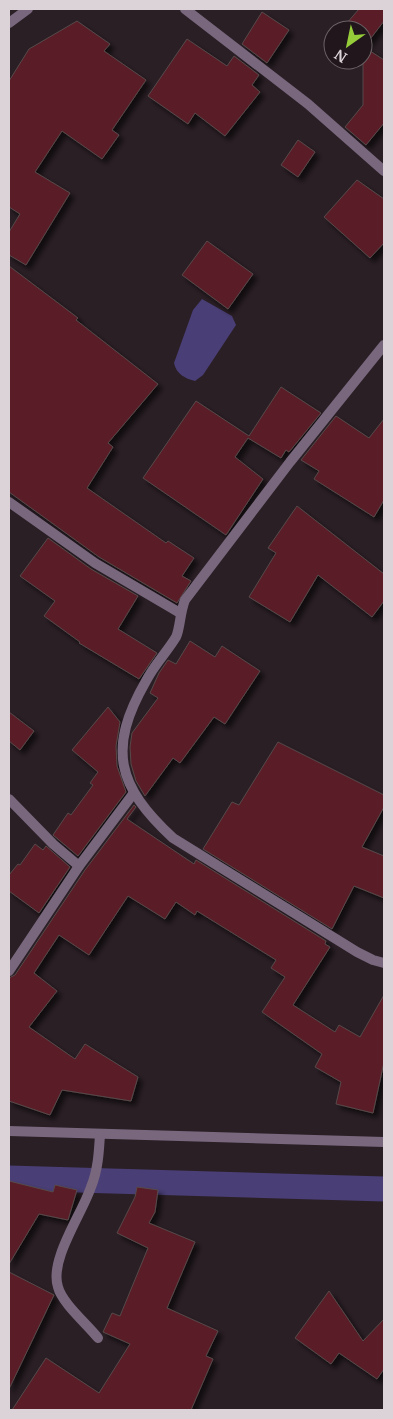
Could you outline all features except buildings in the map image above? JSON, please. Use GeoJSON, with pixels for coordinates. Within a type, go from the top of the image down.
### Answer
{"type":"FeatureCollection","features":[{"type":"Feature","properties":{"kind":"street"},"geometry":{"type":"LineString","coordinates":[[9,23],[28,9]]}},
{"type":"Feature","properties":{"kind":"street"},"geometry":{"type":"LineString","coordinates":[[185,9],[308,104],[384,171]]}},
{"type":"Feature","properties":{"kind":"street"},"geometry":{"type":"LineString","coordinates":[[384,345],[290,462],[186,600],[180,612],[177,635],[146,680],[132,710],[124,734],[123,767],[133,794],[150,817],[173,838],[357,952],[373,960],[384,962]]}},
{"type":"Feature","properties":{"kind":"street"},"geometry":{"type":"LineString","coordinates":[[9,502],[95,563],[180,612]]}},
{"type":"Feature","properties":{"kind":"street"},"geometry":{"type":"LineString","coordinates":[[9,972],[79,866],[133,794]]}},
{"type":"Feature","properties":{"kind":"street"},"geometry":{"type":"LineString","coordinates":[[9,799],[53,844],[79,866]]}},
{"type":"Feature","properties":{"kind":"street"},"geometry":{"type":"LineString","coordinates":[[9,1131],[384,1142]]}},
{"type":"Feature","properties":{"kind":"street"},"geometry":{"type":"LineString","coordinates":[[98,1338],[58,1289],[56,1274],[62,1253],[92,1186],[98,1159],[100,1134]]}},
{"type":"Feature","properties":{"kind":"shaded area"},"geometry":{"type":"Polygon","coordinates":[[[202,299],[232,316],[236,325],[203,375],[195,381],[182,375],[174,363],[193,310],[202,299]]]}},
{"type":"Feature","properties":{"kind":"waterway"},"geometry":{"type":"LineString","coordinates":[[9,1178],[384,1189]]}}]}
